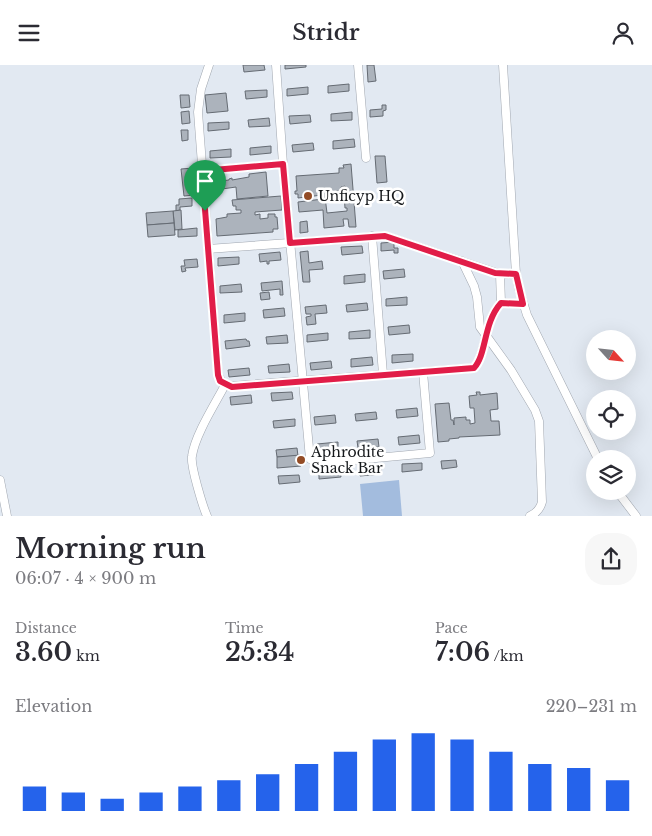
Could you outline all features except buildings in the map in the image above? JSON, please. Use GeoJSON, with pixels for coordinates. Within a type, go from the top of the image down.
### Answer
{"type":"FeatureCollection","features":[{"type":"Feature","properties":{"kind":"street"},"geometry":{"type":"LineString","coordinates":[[209,65],[201,89],[198,112],[218,375],[220,381],[225,385],[232,387],[474,368],[479,359],[490,319],[500,305],[500,274]]}},
{"type":"Feature","properties":{"kind":"street"},"geometry":{"type":"LineString","coordinates":[[276,65],[308,456],[315,462],[322,463],[430,453],[423,373]]}},
{"type":"Feature","properties":{"kind":"street"},"geometry":{"type":"LineString","coordinates":[[358,65],[366,158]]}},
{"type":"Feature","properties":{"kind":"street"},"geometry":{"type":"LineString","coordinates":[[503,65],[516,274],[523,304],[594,450]]}},
{"type":"Feature","properties":{"kind":"street"},"geometry":{"type":"LineString","coordinates":[[202,171],[283,164]]}},
{"type":"Feature","properties":{"kind":"street"},"geometry":{"type":"LineString","coordinates":[[208,249],[372,236],[392,237],[500,274],[516,274]]}},
{"type":"Feature","properties":{"kind":"street"},"geometry":{"type":"LineString","coordinates":[[372,236],[383,375]]}},
{"type":"Feature","properties":{"kind":"street"},"geometry":{"type":"LineString","coordinates":[[462,261],[474,286],[480,327],[511,371],[535,410],[539,421],[542,502],[536,514],[530,516]]}},
{"type":"Feature","properties":{"kind":"street"},"geometry":{"type":"LineString","coordinates":[[500,305],[523,304]]}},
{"type":"Feature","properties":{"kind":"street"},"geometry":{"type":"LineString","coordinates":[[207,516],[203,508],[191,457],[196,441],[225,385]]}},
{"type":"Feature","properties":{"kind":"street"},"geometry":{"type":"LineString","coordinates":[[0,480],[7,516]]}},
{"type":"Feature","properties":{"kind":"street"},"geometry":{"type":"LineString","coordinates":[[624,500],[636,516]]}},
{"type":"Feature","properties":{"kind":"shaded area"},"geometry":{"type":"Polygon","coordinates":[[[399,480],[402,516],[363,516],[360,484],[399,480]]]}},
{"type":"Feature","properties":{"kind":"place","name":"Unficyp HQ"},"geometry":{"type":"Point","coordinates":[308,196]}},
{"type":"Feature","properties":{"kind":"place","name":"Aphrodite Snack Bar"},"geometry":{"type":"Point","coordinates":[301,460]}},
{"type":"Feature","properties":{"kind":"route"},"geometry":{"type":"LineString","coordinates":[[283,164],[290,243],[372,236],[392,237],[495,273],[516,274],[523,304],[501,303],[498,306],[488,325],[479,359],[474,368],[232,387],[220,381],[218,375],[205,211],[202,171],[283,164]]}}]}
